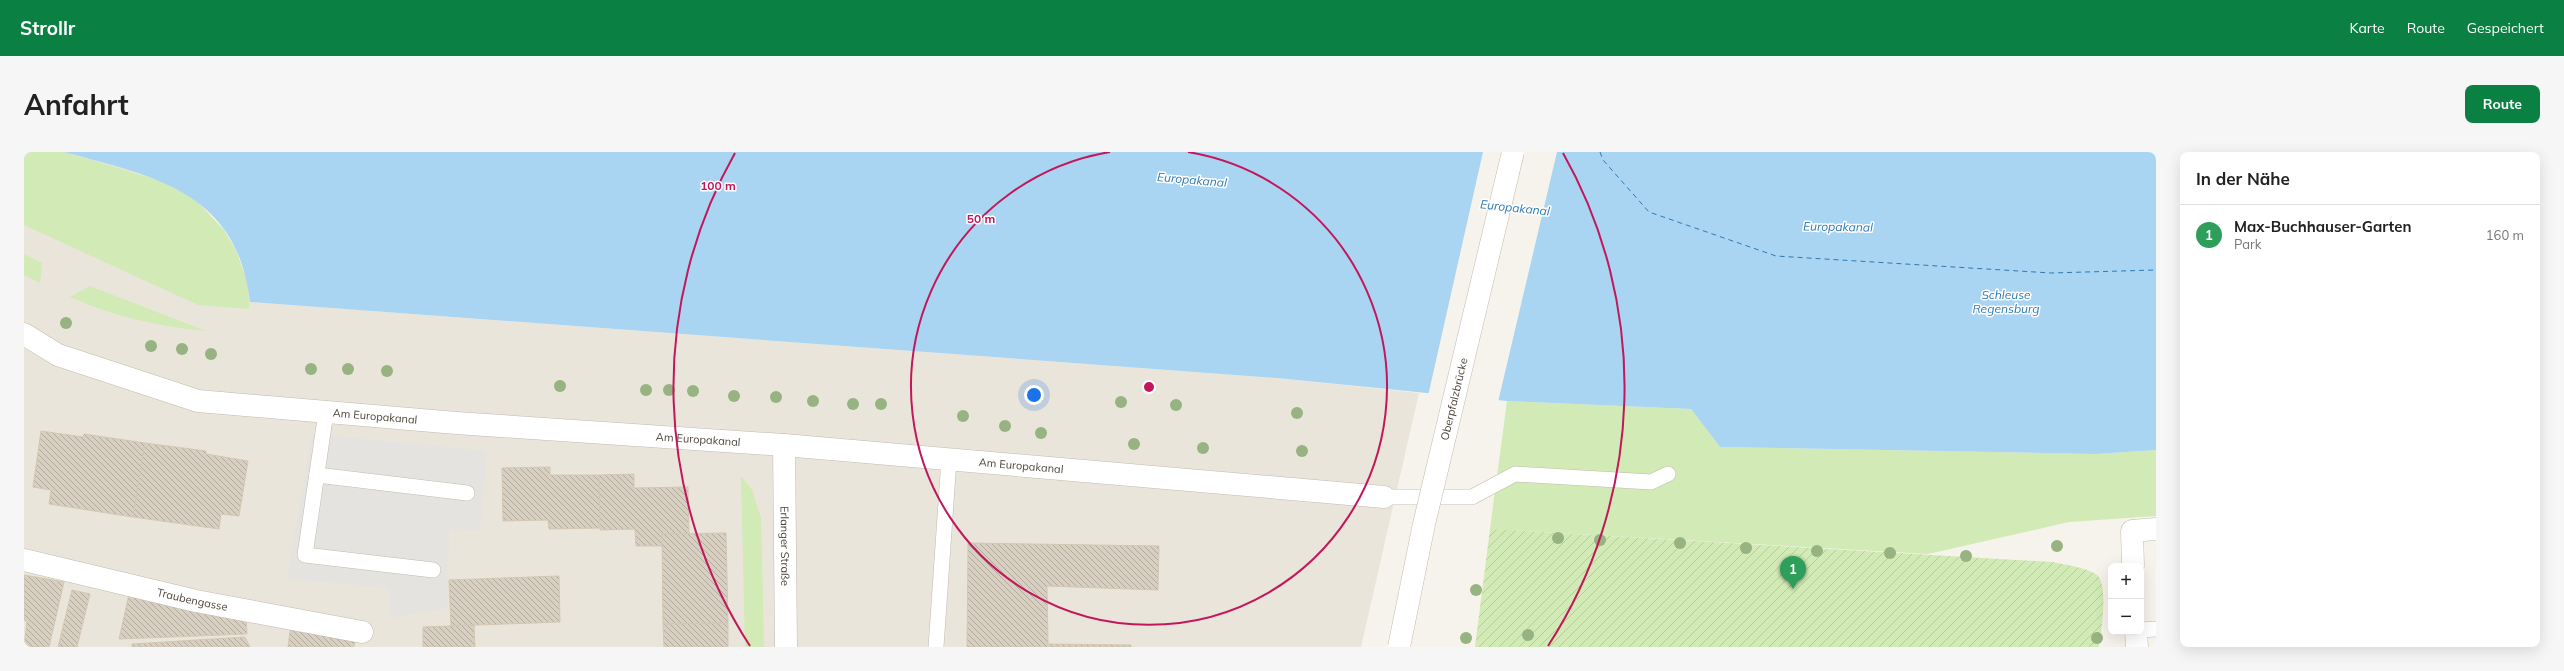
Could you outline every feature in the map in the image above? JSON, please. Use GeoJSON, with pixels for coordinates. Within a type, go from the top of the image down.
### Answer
{"type":"FeatureCollection","features":[{"type":"Feature","properties":{"kind":"street","name":"Oberpfalzbrücke"},"geometry":{"type":"LineString","coordinates":[[1399,647],[1424,524],[1513,152]]}},
{"type":"Feature","properties":{"kind":"street","name":"Am Europakanal"},"geometry":{"type":"LineString","coordinates":[[24,334],[58,355],[198,401],[326,412],[784,445],[1384,497]]}},
{"type":"Feature","properties":{"kind":"street","name":"Erlanger Straße"},"geometry":{"type":"LineString","coordinates":[[784,445],[786,647]]}},
{"type":"Feature","properties":{"kind":"street"},"geometry":{"type":"LineString","coordinates":[[2133,563],[2132,531],[2156,529]]}},
{"type":"Feature","properties":{"kind":"street","name":"Traubengasse"},"geometry":{"type":"LineString","coordinates":[[24,560],[196,601],[362,632]]}},
{"type":"Feature","properties":{"kind":"street"},"geometry":{"type":"LineString","coordinates":[[2136,635],[2137,647]]}},
{"type":"Feature","properties":{"kind":"lane"},"geometry":{"type":"LineString","coordinates":[[326,412],[305,555],[433,570]]}},
{"type":"Feature","properties":{"kind":"lane"},"geometry":{"type":"LineString","coordinates":[[936,647],[949,460]]}},
{"type":"Feature","properties":{"kind":"lane"},"geometry":{"type":"LineString","coordinates":[[1384,497],[1472,497],[1515,474],[1651,482],[1668,474]]}},
{"type":"Feature","properties":{"kind":"lane"},"geometry":{"type":"LineString","coordinates":[[317,475],[467,493]]}},
{"type":"Feature","properties":{"kind":"lane"},"geometry":{"type":"LineString","coordinates":[[2144,630],[2156,629]]}},
{"type":"Feature","properties":{"kind":"shaded area"},"geometry":{"type":"Polygon","coordinates":[[[24,152],[64,152],[130,170],[249,292],[250,302],[1277,378],[1419,393],[1361,647],[24,647],[24,152]]]}},
{"type":"Feature","properties":{"kind":"shaded area"},"geometry":{"type":"Polygon","coordinates":[[[312,434],[487,451],[480,530],[449,529],[448,608],[390,618],[390,588],[287,579],[312,434]]]}},
{"type":"Feature","properties":{"kind":"green space"},"geometry":{"type":"Polygon","coordinates":[[[24,152],[64,152],[162,181],[195,199],[224,230],[236,250],[248,283],[249,309],[198,305],[24,225],[24,152]]]}},
{"type":"Feature","properties":{"kind":"green space"},"geometry":{"type":"Polygon","coordinates":[[[24,254],[42,263],[40,283],[24,275],[24,254]]]}},
{"type":"Feature","properties":{"kind":"green space"},"geometry":{"type":"Polygon","coordinates":[[[90,286],[206,331],[136,320],[70,297],[90,286]]]}},
{"type":"Feature","properties":{"kind":"green space"},"geometry":{"type":"Polygon","coordinates":[[[1507,401],[1691,409],[1720,447],[2096,454],[2156,450],[2156,516],[2069,522],[1928,554],[1490,529],[1507,401]]]}},
{"type":"Feature","properties":{"kind":"green space"},"geometry":{"type":"Polygon","coordinates":[[[741,476],[752,490],[761,518],[764,647],[745,647],[741,476]]]}},
{"type":"Feature","properties":{"kind":"green space"},"geometry":{"type":"Polygon","coordinates":[[[1490,529],[2052,562],[2069,565],[2092,572],[2101,580],[2103,588],[2103,609],[2099,647],[1475,647],[1490,529]]]}},
{"type":"Feature","properties":{"kind":"water","name":"Schleuse Regensburg"},"geometry":{"type":"Polygon","coordinates":[[[64,152],[2156,152],[2156,450],[2096,454],[1720,447],[1691,409],[1507,401],[1277,378],[250,302],[242,265],[228,235],[209,212],[186,195],[159,181],[130,170],[64,152]]]}},
{"type":"Feature","properties":{"kind":"pier"},"geometry":{"type":"Polygon","coordinates":[[[1483,152],[1557,152],[1498,402],[1428,396],[1483,152]]]}},
{"type":"Feature","properties":{"kind":"building"},"geometry":{"type":"Polygon","coordinates":[[[41,431],[83,437],[84,434],[145,443],[133,517],[49,504],[51,490],[33,487],[41,431]]]}},
{"type":"Feature","properties":{"kind":"building"},"geometry":{"type":"Polygon","coordinates":[[[145,443],[206,451],[206,454],[248,461],[239,516],[221,514],[219,529],[133,517],[145,443]]]}},
{"type":"Feature","properties":{"kind":"building"},"geometry":{"type":"Polygon","coordinates":[[[550,467],[550,475],[599,475],[600,528],[549,529],[548,520],[503,521],[502,468],[550,467]]]}},
{"type":"Feature","properties":{"kind":"building"},"geometry":{"type":"Polygon","coordinates":[[[634,474],[634,488],[688,487],[689,534],[662,534],[662,546],[636,546],[635,529],[600,530],[599,475],[634,474]]]}},
{"type":"Feature","properties":{"kind":"building"},"geometry":{"type":"Polygon","coordinates":[[[726,533],[728,623],[663,624],[662,534],[726,533]]]}},
{"type":"Feature","properties":{"kind":"building"},"geometry":{"type":"Polygon","coordinates":[[[968,543],[1159,546],[1158,590],[1047,586],[1048,644],[1131,645],[1131,647],[967,647],[968,543]]]}},
{"type":"Feature","properties":{"kind":"building"},"geometry":{"type":"Polygon","coordinates":[[[24,575],[64,582],[49,647],[24,647],[27,621],[24,620],[24,575]]]}},
{"type":"Feature","properties":{"kind":"building"},"geometry":{"type":"Polygon","coordinates":[[[559,576],[560,622],[451,626],[449,580],[559,576]]]}},
{"type":"Feature","properties":{"kind":"building"},"geometry":{"type":"Polygon","coordinates":[[[72,590],[90,594],[77,647],[58,647],[72,590]]]}},
{"type":"Feature","properties":{"kind":"building"},"geometry":{"type":"Polygon","coordinates":[[[130,590],[246,615],[247,634],[119,639],[130,590]]]}},
{"type":"Feature","properties":{"kind":"building"},"geometry":{"type":"Polygon","coordinates":[[[291,623],[355,635],[354,647],[288,647],[291,623]]]}},
{"type":"Feature","properties":{"kind":"building"},"geometry":{"type":"Polygon","coordinates":[[[728,623],[728,647],[664,647],[663,624],[728,623]]]}},
{"type":"Feature","properties":{"kind":"building"},"geometry":{"type":"Polygon","coordinates":[[[474,625],[475,647],[423,647],[423,627],[474,625]]]}},
{"type":"Feature","properties":{"kind":"building"},"geometry":{"type":"Polygon","coordinates":[[[245,637],[250,647],[132,647],[132,644],[245,637]]]}},
{"type":"Feature","properties":{"kind":"ferry route"},"geometry":{"type":"LineString","coordinates":[[1600,152],[1603,160],[1649,212],[1776,256],[2051,273],[2156,270]]}},
{"type":"Feature","properties":{"kind":"place","name":"Max-Buchhauser-Garten"},"geometry":{"type":"Point","coordinates":[1793,589]}},
{"type":"Feature","properties":{"kind":"water label","name":"Europakanal"},"geometry":{"type":"Point","coordinates":[1192,180]}},
{"type":"Feature","properties":{"kind":"water label","name":"Europakanal"},"geometry":{"type":"Point","coordinates":[1515,208]}},
{"type":"Feature","properties":{"kind":"water label","name":"Europakanal"},"geometry":{"type":"Point","coordinates":[1838,227]}}]}
